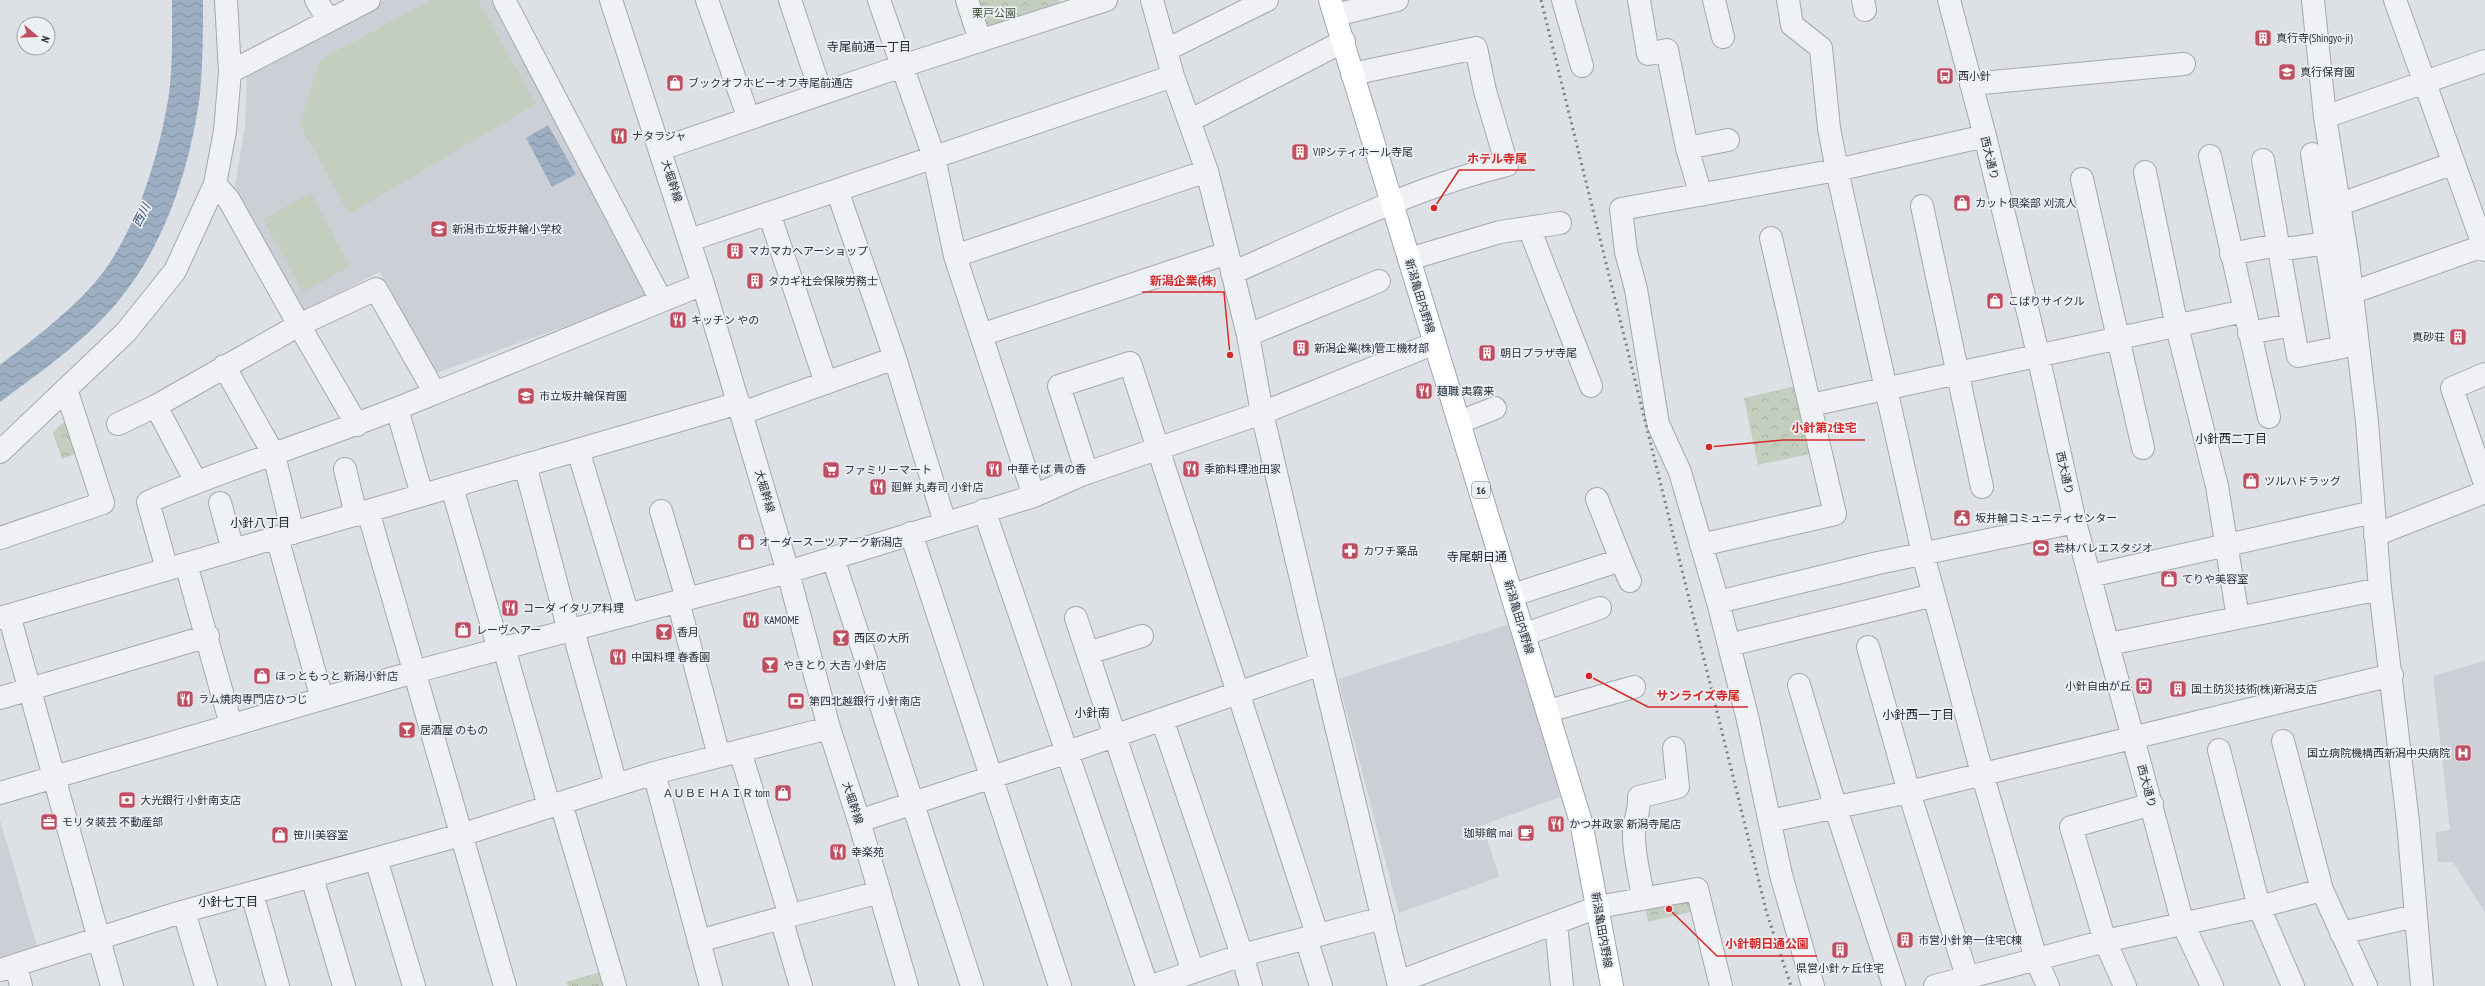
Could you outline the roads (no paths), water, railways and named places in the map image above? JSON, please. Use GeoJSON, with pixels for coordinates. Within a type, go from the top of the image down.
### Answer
{"type":"FeatureCollection","features":[{"type":"Feature","properties":{"kind":"main road","name":"新潟亀田内野線"},"geometry":{"type":"LineString","coordinates":[[1333,7],[1344,41],[1352,74],[1525,634],[1581,822],[1612,986]]}},
{"type":"Feature","properties":{"kind":"street"},"geometry":{"type":"LineString","coordinates":[[0,452],[126,332],[175,271],[215,184],[225,132],[230,72],[226,0]]}},
{"type":"Feature","properties":{"kind":"street"},"geometry":{"type":"LineString","coordinates":[[316,0],[329,21]]}},
{"type":"Feature","properties":{"kind":"street"},"geometry":{"type":"LineString","coordinates":[[230,72],[369,0]]}},
{"type":"Feature","properties":{"kind":"street"},"geometry":{"type":"LineString","coordinates":[[504,0],[661,300]]}},
{"type":"Feature","properties":{"kind":"street","name":"大堀幹線"},"geometry":{"type":"LineString","coordinates":[[612,0],[662,149],[690,240],[788,572],[829,728],[859,821],[907,986]]}},
{"type":"Feature","properties":{"kind":"street"},"geometry":{"type":"LineString","coordinates":[[707,0],[749,119]]}},
{"type":"Feature","properties":{"kind":"street"},"geometry":{"type":"LineString","coordinates":[[790,0],[821,93]]}},
{"type":"Feature","properties":{"kind":"street"},"geometry":{"type":"LineString","coordinates":[[879,0],[934,157],[955,256],[1034,496]]}},
{"type":"Feature","properties":{"kind":"street"},"geometry":{"type":"LineString","coordinates":[[967,0],[980,41]]}},
{"type":"Feature","properties":{"kind":"street"},"geometry":{"type":"LineString","coordinates":[[662,149],[821,93],[980,41],[1067,6],[1106,0]]}},
{"type":"Feature","properties":{"kind":"street"},"geometry":{"type":"LineString","coordinates":[[1152,0],[1173,76],[1207,171],[1248,335],[1262,414],[1321,664],[1399,984],[1598,907],[1697,889],[1721,986]]}},
{"type":"Feature","properties":{"kind":"street"},"geometry":{"type":"LineString","coordinates":[[1166,50],[1267,0]]}},
{"type":"Feature","properties":{"kind":"street"},"geometry":{"type":"LineString","coordinates":[[1333,7],[1397,0]]}},
{"type":"Feature","properties":{"kind":"street"},"geometry":{"type":"LineString","coordinates":[[1563,0],[1582,66]]}},
{"type":"Feature","properties":{"kind":"street"},"geometry":{"type":"LineString","coordinates":[[1639,0],[1648,54],[1667,50],[1687,148],[1701,195]]}},
{"type":"Feature","properties":{"kind":"street"},"geometry":{"type":"LineString","coordinates":[[1714,0],[1723,37]]}},
{"type":"Feature","properties":{"kind":"street"},"geometry":{"type":"LineString","coordinates":[[1788,0],[1792,25],[1821,48],[1829,128],[1837,170],[1923,554],[1982,773],[2036,959],[2048,986]]}},
{"type":"Feature","properties":{"kind":"street","name":"西大通り"},"geometry":{"type":"LineString","coordinates":[[1948,0],[1985,136],[2038,355],[2075,522],[2183,924],[2212,986]]}},
{"type":"Feature","properties":{"kind":"street"},"geometry":{"type":"LineString","coordinates":[[2313,0],[2325,117],[2367,422],[2380,590],[2392,675],[2408,822],[2422,986]]}},
{"type":"Feature","properties":{"kind":"street"},"geometry":{"type":"LineString","coordinates":[[2350,294],[2484,248],[2395,0]]}},
{"type":"Feature","properties":{"kind":"street"},"geometry":{"type":"LineString","coordinates":[[1189,121],[1344,41]]}},
{"type":"Feature","properties":{"kind":"street"},"geometry":{"type":"LineString","coordinates":[[981,335],[1230,263],[1466,174],[1507,165],[1485,91],[1476,48],[1352,74]]}},
{"type":"Feature","properties":{"kind":"street"},"geometry":{"type":"LineString","coordinates":[[2325,117],[2485,61]]}},
{"type":"Feature","properties":{"kind":"street"},"geometry":{"type":"LineString","coordinates":[[1971,84],[2184,64]]}},
{"type":"Feature","properties":{"kind":"street"},"geometry":{"type":"LineString","coordinates":[[690,240],[1173,76]]}},
{"type":"Feature","properties":{"kind":"street"},"geometry":{"type":"LineString","coordinates":[[1813,986],[1781,875],[1770,821],[1718,602],[1680,472],[1658,424],[1636,289],[1626,252],[1621,208],[1837,170],[1985,136]]}},
{"type":"Feature","properties":{"kind":"street"},"geometry":{"type":"LineString","coordinates":[[1687,148],[1728,140]]}},
{"type":"Feature","properties":{"kind":"street"},"geometry":{"type":"LineString","coordinates":[[2262,160],[2298,356],[2344,347],[2312,154]]}},
{"type":"Feature","properties":{"kind":"street"},"geometry":{"type":"LineString","coordinates":[[2210,156],[2269,417]]}},
{"type":"Feature","properties":{"kind":"street"},"geometry":{"type":"LineString","coordinates":[[2338,205],[2454,163]]}},
{"type":"Feature","properties":{"kind":"street"},"geometry":{"type":"LineString","coordinates":[[955,256],[1207,171]]}},
{"type":"Feature","properties":{"kind":"street"},"geometry":{"type":"LineString","coordinates":[[2145,172],[2177,327],[2217,486],[2238,618]]}},
{"type":"Feature","properties":{"kind":"street"},"geometry":{"type":"LineString","coordinates":[[2082,179],[2117,339],[2143,448]]}},
{"type":"Feature","properties":{"kind":"street"},"geometry":{"type":"LineString","coordinates":[[215,184],[229,200],[357,425]]}},
{"type":"Feature","properties":{"kind":"street"},"geometry":{"type":"LineString","coordinates":[[837,190],[895,358],[945,523]]}},
{"type":"Feature","properties":{"kind":"street"},"geometry":{"type":"LineString","coordinates":[[1922,206],[1956,372],[1982,487]]}},
{"type":"Feature","properties":{"kind":"street"},"geometry":{"type":"LineString","coordinates":[[769,213],[826,383]]}},
{"type":"Feature","properties":{"kind":"street"},"geometry":{"type":"LineString","coordinates":[[1409,259],[1500,232],[1560,223]]}},
{"type":"Feature","properties":{"kind":"street"},"geometry":{"type":"LineString","coordinates":[[1529,228],[1592,386]]}},
{"type":"Feature","properties":{"kind":"street"},"geometry":{"type":"LineString","coordinates":[[1701,545],[1835,514],[1811,405],[1771,238]]}},
{"type":"Feature","properties":{"kind":"street"},"geometry":{"type":"LineString","coordinates":[[2231,254],[2327,243]]}},
{"type":"Feature","properties":{"kind":"street"},"geometry":{"type":"LineString","coordinates":[[1248,335],[1379,281]]}},
{"type":"Feature","properties":{"kind":"street"},"geometry":{"type":"LineString","coordinates":[[231,725],[208,636],[148,502],[196,482],[357,425],[703,284]]}},
{"type":"Feature","properties":{"kind":"street"},"geometry":{"type":"LineString","coordinates":[[118,424],[156,406],[299,324],[376,289],[435,393]]}},
{"type":"Feature","properties":{"kind":"street"},"geometry":{"type":"LineString","coordinates":[[1811,405],[1956,372],[2177,327],[2244,311]]}},
{"type":"Feature","properties":{"kind":"street"},"geometry":{"type":"LineString","coordinates":[[2249,333],[2292,325]]}},
{"type":"Feature","properties":{"kind":"street"},"geometry":{"type":"LineString","coordinates":[[0,793],[414,672],[788,572],[984,510],[1034,496],[1087,473],[1262,414],[1434,343]]}},
{"type":"Feature","properties":{"kind":"street"},"geometry":{"type":"LineString","coordinates":[[112,986],[52,777],[30,689],[4,617],[578,450],[740,408],[826,383],[895,358]]}},
{"type":"Feature","properties":{"kind":"street"},"geometry":{"type":"LineString","coordinates":[[1087,473],[1059,386],[1130,363],[1239,692],[1311,936],[1321,986]]}},
{"type":"Feature","properties":{"kind":"street"},"geometry":{"type":"LineString","coordinates":[[224,366],[274,455],[285,535],[322,698]]}},
{"type":"Feature","properties":{"kind":"street"},"geometry":{"type":"LineString","coordinates":[[2485,374],[2452,388],[2485,484]]}},
{"type":"Feature","properties":{"kind":"street"},"geometry":{"type":"LineString","coordinates":[[0,538],[103,503],[66,389]]}},
{"type":"Feature","properties":{"kind":"street"},"geometry":{"type":"LineString","coordinates":[[156,406],[196,482]]}},
{"type":"Feature","properties":{"kind":"street"},"geometry":{"type":"LineString","coordinates":[[1460,422],[1495,408]]}},
{"type":"Feature","properties":{"kind":"street"},"geometry":{"type":"LineString","coordinates":[[397,409],[422,495]]}},
{"type":"Feature","properties":{"kind":"street"},"geometry":{"type":"LineString","coordinates":[[578,450],[628,615]]}},
{"type":"Feature","properties":{"kind":"street"},"geometry":{"type":"LineString","coordinates":[[525,466],[616,785]]}},
{"type":"Feature","properties":{"kind":"street"},"geometry":{"type":"LineString","coordinates":[[344,469],[362,513],[414,672],[505,986]]}},
{"type":"Feature","properties":{"kind":"street"},"geometry":{"type":"LineString","coordinates":[[452,486],[501,649],[555,804],[615,986]]}},
{"type":"Feature","properties":{"kind":"street"},"geometry":{"type":"LineString","coordinates":[[2375,535],[2485,492]]}},
{"type":"Feature","properties":{"kind":"street"},"geometry":{"type":"LineString","coordinates":[[1598,499],[1630,582]]}},
{"type":"Feature","properties":{"kind":"street"},"geometry":{"type":"LineString","coordinates":[[220,503],[233,550]]}},
{"type":"Feature","properties":{"kind":"street"},"geometry":{"type":"LineString","coordinates":[[984,510],[1068,752],[1155,985],[1242,955],[1383,918]]}},
{"type":"Feature","properties":{"kind":"street"},"geometry":{"type":"LineString","coordinates":[[661,511],[719,756]]}},
{"type":"Feature","properties":{"kind":"street"},"geometry":{"type":"LineString","coordinates":[[2090,576],[2226,544],[2373,512]]}},
{"type":"Feature","properties":{"kind":"street"},"geometry":{"type":"LineString","coordinates":[[1718,602],[1923,554],[2075,522]]}},
{"type":"Feature","properties":{"kind":"street"},"geometry":{"type":"LineString","coordinates":[[912,533],[1060,986]]}},
{"type":"Feature","properties":{"kind":"street"},"geometry":{"type":"LineString","coordinates":[[833,558],[972,986]]}},
{"type":"Feature","properties":{"kind":"street"},"geometry":{"type":"LineString","coordinates":[[1513,595],[1621,560]]}},
{"type":"Feature","properties":{"kind":"street"},"geometry":{"type":"LineString","coordinates":[[2109,644],[2380,590]]}},
{"type":"Feature","properties":{"kind":"street"},"geometry":{"type":"LineString","coordinates":[[1729,645],[1934,595]]}},
{"type":"Feature","properties":{"kind":"street"},"geometry":{"type":"LineString","coordinates":[[1525,634],[1600,608]]}},
{"type":"Feature","properties":{"kind":"street"},"geometry":{"type":"LineString","coordinates":[[1076,618],[1193,972]]}},
{"type":"Feature","properties":{"kind":"street"},"geometry":{"type":"LineString","coordinates":[[0,698],[208,636]]}},
{"type":"Feature","properties":{"kind":"street"},"geometry":{"type":"LineString","coordinates":[[1088,653],[1142,636]]}},
{"type":"Feature","properties":{"kind":"street"},"geometry":{"type":"LineString","coordinates":[[1868,647],[1909,792],[1968,982]]}},
{"type":"Feature","properties":{"kind":"street"},"geometry":{"type":"LineString","coordinates":[[859,821],[1068,752],[1321,664]]}},
{"type":"Feature","properties":{"kind":"street"},"geometry":{"type":"LineString","coordinates":[[1770,821],[1836,809],[1909,792],[1982,773],[2392,675]]}},
{"type":"Feature","properties":{"kind":"street"},"geometry":{"type":"LineString","coordinates":[[1799,685],[1836,809],[1894,986]]}},
{"type":"Feature","properties":{"kind":"street"},"geometry":{"type":"LineString","coordinates":[[1548,711],[1634,687]]}},
{"type":"Feature","properties":{"kind":"street"},"geometry":{"type":"LineString","coordinates":[[1162,719],[1242,955],[1250,986]]}},
{"type":"Feature","properties":{"kind":"street"},"geometry":{"type":"LineString","coordinates":[[21,986],[8,968],[184,912],[376,859],[654,773],[829,728]]}},
{"type":"Feature","properties":{"kind":"street"},"geometry":{"type":"LineString","coordinates":[[2283,741],[2322,890],[2366,986]]}},
{"type":"Feature","properties":{"kind":"street"},"geometry":{"type":"LineString","coordinates":[[1643,898],[1634,843],[1634,829],[1640,809],[1639,797],[1684,786],[1674,748]]}},
{"type":"Feature","properties":{"kind":"street"},"geometry":{"type":"LineString","coordinates":[[2219,750],[2258,907],[2293,986]]}},
{"type":"Feature","properties":{"kind":"street"},"geometry":{"type":"LineString","coordinates":[[740,751],[785,917],[800,986]]}},
{"type":"Feature","properties":{"kind":"street"},"geometry":{"type":"LineString","coordinates":[[654,773],[711,986]]}},
{"type":"Feature","properties":{"kind":"street"},"geometry":{"type":"LineString","coordinates":[[2125,986],[2105,941],[2071,827],[2152,804]]}},
{"type":"Feature","properties":{"kind":"street"},"geometry":{"type":"LineString","coordinates":[[376,859],[414,986]]}},
{"type":"Feature","properties":{"kind":"street"},"geometry":{"type":"LineString","coordinates":[[312,877],[344,986]]}},
{"type":"Feature","properties":{"kind":"street"},"geometry":{"type":"LineString","coordinates":[[1935,986],[1968,982],[2036,959],[2105,941],[2258,907],[2322,890]]}},
{"type":"Feature","properties":{"kind":"street"},"geometry":{"type":"LineString","coordinates":[[699,941],[880,892]]}},
{"type":"Feature","properties":{"kind":"street"},"geometry":{"type":"LineString","coordinates":[[252,893],[278,986]]}},
{"type":"Feature","properties":{"kind":"street"},"geometry":{"type":"LineString","coordinates":[[184,912],[206,986]]}},
{"type":"Feature","properties":{"kind":"street"},"geometry":{"type":"LineString","coordinates":[[2341,933],[2415,916]]}},
{"type":"Feature","properties":{"kind":"street"},"geometry":{"type":"LineString","coordinates":[[1556,923],[1562,986]]}},
{"type":"Feature","properties":{"kind":"water","name":"西川"},"geometry":{"type":"Polygon","coordinates":[[[172,0],[203,0],[200,94],[190,147],[175,200],[152,250],[139,273],[110,311],[65,353],[0,402],[0,365],[35,338],[80,299],[106,269],[120,247],[132,223],[151,171],[165,118],[172,59],[172,0]]]}},
{"type":"Feature","properties":{"kind":"water"},"geometry":{"type":"Polygon","coordinates":[[[548,125],[576,174],[552,187],[526,138],[548,125]]]}},
{"type":"Feature","properties":{"kind":"railway"},"geometry":{"type":"LineString","coordinates":[[1541,0],[1767,914],[1791,986]]}},
{"type":"Feature","properties":{"kind":"place","name":"真行寺(Shingyo-ji)"},"geometry":{"type":"Point","coordinates":[2263,38]}},
{"type":"Feature","properties":{"kind":"place","name":"真行保育園"},"geometry":{"type":"Point","coordinates":[2287,72]}},
{"type":"Feature","properties":{"kind":"place","name":"西小針"},"geometry":{"type":"Point","coordinates":[1945,76]}},
{"type":"Feature","properties":{"kind":"place","name":"ブックオフホビーオフ寺尾前通店"},"geometry":{"type":"Point","coordinates":[675,83]}},
{"type":"Feature","properties":{"kind":"place","name":"ナタラジャ"},"geometry":{"type":"Point","coordinates":[619,136]}},
{"type":"Feature","properties":{"kind":"place","name":"VIPシティホール寺尾"},"geometry":{"type":"Point","coordinates":[1300,152]}},
{"type":"Feature","properties":{"kind":"place","name":"カット倶楽部 刈流人"},"geometry":{"type":"Point","coordinates":[1962,203]}},
{"type":"Feature","properties":{"kind":"place","name":"ホテル寺尾"},"geometry":{"type":"Point","coordinates":[1434,208]}},
{"type":"Feature","properties":{"kind":"place","name":"新潟市立坂井輪小学校"},"geometry":{"type":"Point","coordinates":[439,229]}},
{"type":"Feature","properties":{"kind":"place","name":"マカマカヘアーショップ"},"geometry":{"type":"Point","coordinates":[735,251]}},
{"type":"Feature","properties":{"kind":"place","name":"タカギ社会保険労務士"},"geometry":{"type":"Point","coordinates":[755,281]}},
{"type":"Feature","properties":{"kind":"place","name":"こばりサイクル"},"geometry":{"type":"Point","coordinates":[1995,301]}},
{"type":"Feature","properties":{"kind":"place","name":"キッチン やの"},"geometry":{"type":"Point","coordinates":[678,320]}},
{"type":"Feature","properties":{"kind":"place","name":"真砂荘"},"geometry":{"type":"Point","coordinates":[2458,337]}},
{"type":"Feature","properties":{"kind":"place","name":"新潟企業(株)管工機材部"},"geometry":{"type":"Point","coordinates":[1301,348]}},
{"type":"Feature","properties":{"kind":"place","name":"朝日プラザ寺尾"},"geometry":{"type":"Point","coordinates":[1487,353]}},
{"type":"Feature","properties":{"kind":"place","name":"新潟企業(株)"},"geometry":{"type":"Point","coordinates":[1230,355]}},
{"type":"Feature","properties":{"kind":"place","name":"麺職 夷霧来"},"geometry":{"type":"Point","coordinates":[1424,391]}},
{"type":"Feature","properties":{"kind":"place","name":"市立坂井輪保育園"},"geometry":{"type":"Point","coordinates":[526,396]}},
{"type":"Feature","properties":{"kind":"place","name":"小針第2住宅"},"geometry":{"type":"Point","coordinates":[1709,447]}},
{"type":"Feature","properties":{"kind":"place","name":"中華そば 貴の香"},"geometry":{"type":"Point","coordinates":[994,469]}},
{"type":"Feature","properties":{"kind":"place","name":"季節料理池田家"},"geometry":{"type":"Point","coordinates":[1191,469]}},
{"type":"Feature","properties":{"kind":"place","name":"ファミリーマート"},"geometry":{"type":"Point","coordinates":[831,470]}},
{"type":"Feature","properties":{"kind":"place","name":"ツルハドラッグ"},"geometry":{"type":"Point","coordinates":[2251,481]}},
{"type":"Feature","properties":{"kind":"place","name":"廻鮮 丸寿司 小針店"},"geometry":{"type":"Point","coordinates":[878,487]}},
{"type":"Feature","properties":{"kind":"place","name":"坂井輪コミュニティセンター"},"geometry":{"type":"Point","coordinates":[1962,518]}},
{"type":"Feature","properties":{"kind":"place","name":"オーダースーツ アーク新潟店"},"geometry":{"type":"Point","coordinates":[746,542]}},
{"type":"Feature","properties":{"kind":"place","name":"若林バレエスタジオ"},"geometry":{"type":"Point","coordinates":[2041,548]}},
{"type":"Feature","properties":{"kind":"place","name":"カワチ薬品"},"geometry":{"type":"Point","coordinates":[1350,551]}},
{"type":"Feature","properties":{"kind":"place","name":"てりや美容室"},"geometry":{"type":"Point","coordinates":[2169,579]}},
{"type":"Feature","properties":{"kind":"place","name":"コーダ イタリア料理"},"geometry":{"type":"Point","coordinates":[510,608]}},
{"type":"Feature","properties":{"kind":"place","name":"KAMOME"},"geometry":{"type":"Point","coordinates":[751,620]}},
{"type":"Feature","properties":{"kind":"place","name":"レーヴヘアー"},"geometry":{"type":"Point","coordinates":[463,630]}},
{"type":"Feature","properties":{"kind":"place","name":"香月"},"geometry":{"type":"Point","coordinates":[664,632]}},
{"type":"Feature","properties":{"kind":"place","name":"西区の大所"},"geometry":{"type":"Point","coordinates":[841,638]}},
{"type":"Feature","properties":{"kind":"place","name":"中国料理 春香園"},"geometry":{"type":"Point","coordinates":[618,657]}},
{"type":"Feature","properties":{"kind":"place","name":"やきとり 大吉 小針店"},"geometry":{"type":"Point","coordinates":[770,665]}},
{"type":"Feature","properties":{"kind":"place","name":"ほっともっと 新潟小針店"},"geometry":{"type":"Point","coordinates":[262,676]}},
{"type":"Feature","properties":{"kind":"place","name":"サンライズ寺尾"},"geometry":{"type":"Point","coordinates":[1589,676]}},
{"type":"Feature","properties":{"kind":"place","name":"小針自由が丘"},"geometry":{"type":"Point","coordinates":[2144,686]}},
{"type":"Feature","properties":{"kind":"place","name":"国土防災技術(株)新潟支店"},"geometry":{"type":"Point","coordinates":[2178,689]}},
{"type":"Feature","properties":{"kind":"place","name":"ラム焼肉専門店ひつじ"},"geometry":{"type":"Point","coordinates":[185,699]}},
{"type":"Feature","properties":{"kind":"place","name":"第四北越銀行 小針南店"},"geometry":{"type":"Point","coordinates":[796,701]}},
{"type":"Feature","properties":{"kind":"place","name":"居酒屋 のもの"},"geometry":{"type":"Point","coordinates":[407,730]}},
{"type":"Feature","properties":{"kind":"place","name":"国立病院機構西新潟中央病院"},"geometry":{"type":"Point","coordinates":[2463,753]}},
{"type":"Feature","properties":{"kind":"place","name":"ＡＵＢＥ ＨＡＩＲ tom"},"geometry":{"type":"Point","coordinates":[783,793]}},
{"type":"Feature","properties":{"kind":"place","name":"大光銀行 小針南支店"},"geometry":{"type":"Point","coordinates":[127,800]}},
{"type":"Feature","properties":{"kind":"place","name":"モリタ装芸 不動産部"},"geometry":{"type":"Point","coordinates":[49,822]}},
{"type":"Feature","properties":{"kind":"place","name":"かつ丼政家 新潟寺尾店"},"geometry":{"type":"Point","coordinates":[1556,824]}},
{"type":"Feature","properties":{"kind":"place","name":"珈琲館 mai"},"geometry":{"type":"Point","coordinates":[1526,833]}},
{"type":"Feature","properties":{"kind":"place","name":"笹川美容室"},"geometry":{"type":"Point","coordinates":[280,835]}},
{"type":"Feature","properties":{"kind":"place","name":"幸楽苑"},"geometry":{"type":"Point","coordinates":[838,852]}},
{"type":"Feature","properties":{"kind":"place","name":"小針朝日通公園"},"geometry":{"type":"Point","coordinates":[1669,909]}},
{"type":"Feature","properties":{"kind":"place","name":"市営小針第一住宅C棟"},"geometry":{"type":"Point","coordinates":[1905,940]}},
{"type":"Feature","properties":{"kind":"place","name":"県営小針ヶ丘住宅"},"geometry":{"type":"Point","coordinates":[1840,950]}},
{"type":"Feature","properties":{"kind":"district","name":"寺尾前通一丁目"},"geometry":{"type":"Point","coordinates":[869,46]}},
{"type":"Feature","properties":{"kind":"district","name":"小針西二丁目"},"geometry":{"type":"Point","coordinates":[2231,438]}},
{"type":"Feature","properties":{"kind":"district","name":"小針八丁目"},"geometry":{"type":"Point","coordinates":[260,522]}},
{"type":"Feature","properties":{"kind":"district","name":"寺尾朝日通"},"geometry":{"type":"Point","coordinates":[1477,556]}},
{"type":"Feature","properties":{"kind":"district","name":"小針南"},"geometry":{"type":"Point","coordinates":[1092,712]}},
{"type":"Feature","properties":{"kind":"district","name":"小針西一丁目"},"geometry":{"type":"Point","coordinates":[1918,714]}},
{"type":"Feature","properties":{"kind":"district","name":"小針七丁目"},"geometry":{"type":"Point","coordinates":[228,901]}},
{"type":"Feature","properties":{"kind":"park label","name":"栗戸公園"},"geometry":{"type":"Point","coordinates":[994,13]}}]}
